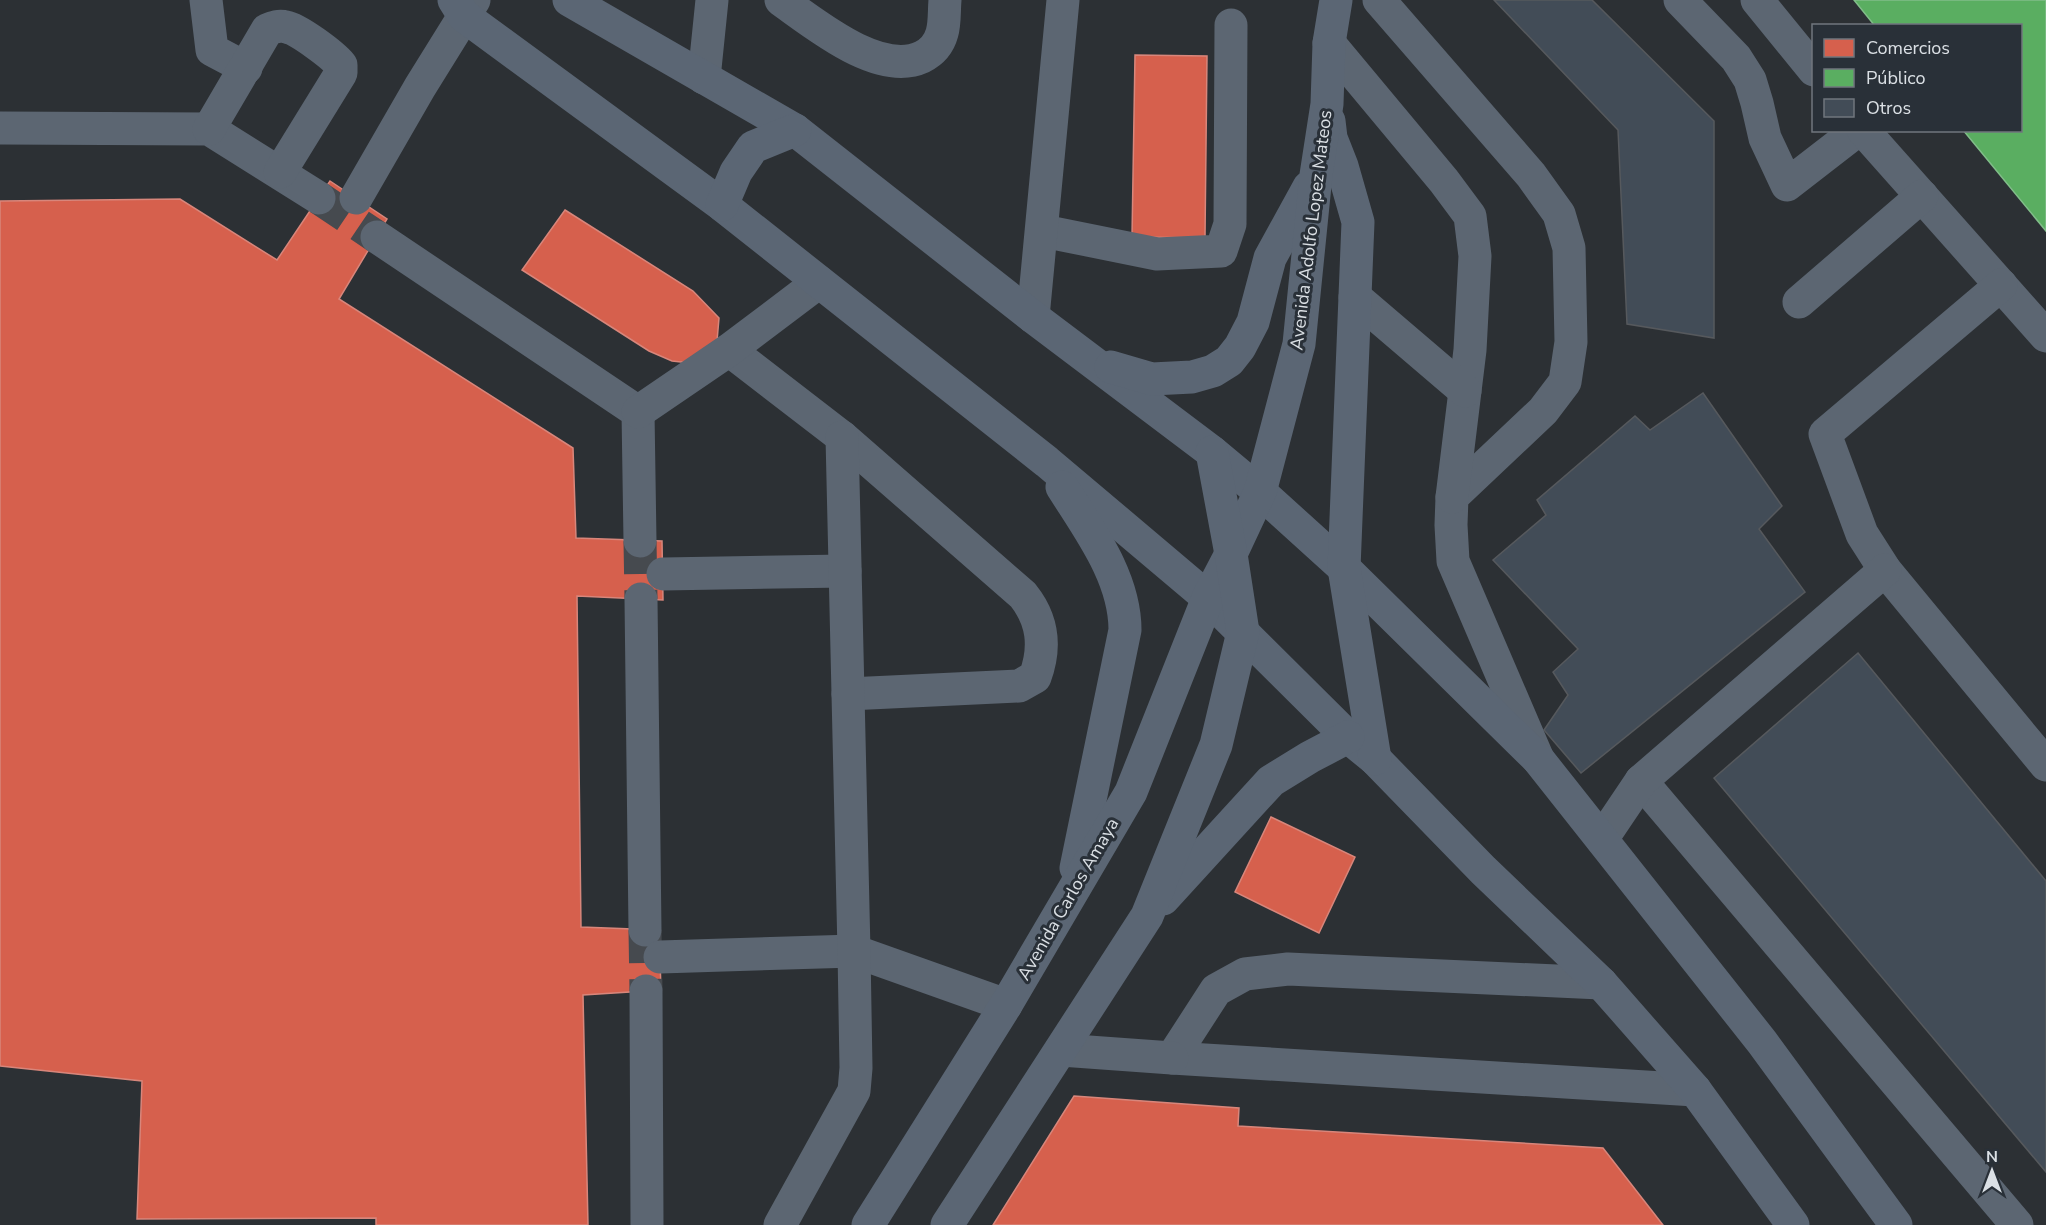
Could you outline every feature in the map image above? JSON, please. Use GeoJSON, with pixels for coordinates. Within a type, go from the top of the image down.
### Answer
{"type":"FeatureCollection","features":[{"type":"Feature","properties":{"kind":"main road"},"geometry":{"type":"LineString","coordinates":[[569,0],[795,130],[1033,317],[1212,452],[1344,568],[1538,759],[1762,1042],[1896,1225]]}},
{"type":"Feature","properties":{"kind":"main road","name":"Avenida Adolfo Lopez Mateos"},"geometry":{"type":"LineString","coordinates":[[1260,492],[1299,344],[1316,175],[1327,104],[1329,43],[1335,0]]}},
{"type":"Feature","properties":{"kind":"main road"},"geometry":{"type":"LineString","coordinates":[[464,5],[1047,462],[1208,598],[1348,737],[1375,759],[1483,870],[1601,983],[1695,1090],[1793,1225]]}},
{"type":"Feature","properties":{"kind":"main road"},"geometry":{"type":"LineString","coordinates":[[1327,104],[1331,138],[1342,166],[1358,222],[1344,568],[1375,759]]}},
{"type":"Feature","properties":{"kind":"main road"},"geometry":{"type":"LineString","coordinates":[[722,205],[736,172],[753,147],[795,130]]}},
{"type":"Feature","properties":{"kind":"main road"},"geometry":{"type":"LineString","coordinates":[[1092,362],[1152,379],[1192,377],[1213,371],[1229,361],[1240,347],[1253,322],[1270,258],[1316,175]]}},
{"type":"Feature","properties":{"kind":"main road"},"geometry":{"type":"LineString","coordinates":[[1148,916],[1216,745],[1243,632],[1212,452]]}},
{"type":"Feature","properties":{"kind":"main road"},"geometry":{"type":"LineString","coordinates":[[1047,462],[1108,562],[1125,615],[1125,630],[1070,896]]}},
{"type":"Feature","properties":{"kind":"main road","name":"Avenida Carlos Amaya"},"geometry":{"type":"LineString","coordinates":[[868,1225],[1006,1005],[1131,792],[1208,598],[1260,492]]}},
{"type":"Feature","properties":{"kind":"main road"},"geometry":{"type":"LineString","coordinates":[[947,1225],[1148,916],[1271,781],[1348,737]]}},
{"type":"Feature","properties":{"kind":"lane"},"geometry":{"type":"LineString","coordinates":[[206,0],[212,50],[246,68]]}},
{"type":"Feature","properties":{"kind":"lane"},"geometry":{"type":"LineString","coordinates":[[704,78],[712,0]]}},
{"type":"Feature","properties":{"kind":"lane"},"geometry":{"type":"LineString","coordinates":[[781,0],[836,39],[884,60],[913,61],[930,53],[937,44],[943,32],[945,0]]}},
{"type":"Feature","properties":{"kind":"lane"},"geometry":{"type":"LineString","coordinates":[[1033,317],[1043,231],[1063,0]]}},
{"type":"Feature","properties":{"kind":"lane"},"geometry":{"type":"LineString","coordinates":[[1379,0],[1531,175],[1559,214],[1569,248],[1571,342],[1565,382],[1543,411],[1452,497]]}},
{"type":"Feature","properties":{"kind":"lane"},"geometry":{"type":"LineString","coordinates":[[1680,0],[1736,58],[1750,80],[1758,102],[1765,138],[1787,185],[1855,132]]}},
{"type":"Feature","properties":{"kind":"lane"},"geometry":{"type":"LineString","coordinates":[[1757,0],[1812,68]]}},
{"type":"Feature","properties":{"kind":"lane"},"geometry":{"type":"LineString","coordinates":[[356,198],[464,5]]}},
{"type":"Feature","properties":{"kind":"lane"},"geometry":{"type":"LineString","coordinates":[[1043,231],[1157,254],[1221,251],[1230,224],[1231,25]]}},
{"type":"Feature","properties":{"kind":"lane"},"geometry":{"type":"LineString","coordinates":[[209,129],[267,30],[276,26],[288,27],[329,53],[341,65],[341,73],[280,172]]}},
{"type":"Feature","properties":{"kind":"lane"},"geometry":{"type":"LineString","coordinates":[[1329,43],[1444,181],[1470,216],[1475,256],[1470,350],[1452,497],[1453,561],[1538,759]]}},
{"type":"Feature","properties":{"kind":"lane"},"geometry":{"type":"LineString","coordinates":[[0,128],[209,129],[319,198]]}},
{"type":"Feature","properties":{"kind":"lane"},"geometry":{"type":"LineString","coordinates":[[1865,132],[2046,336]]}},
{"type":"Feature","properties":{"kind":"lane"},"geometry":{"type":"LineString","coordinates":[[1799,302],[1922,196]]}},
{"type":"Feature","properties":{"kind":"lane"},"geometry":{"type":"LineString","coordinates":[[377,237],[638,411]]}},
{"type":"Feature","properties":{"kind":"lane"},"geometry":{"type":"LineString","coordinates":[[638,411],[729,350],[819,282]]}},
{"type":"Feature","properties":{"kind":"lane"},"geometry":{"type":"LineString","coordinates":[[2001,285],[1825,434],[1862,534],[1885,570],[2046,765]]}},
{"type":"Feature","properties":{"kind":"lane"},"geometry":{"type":"LineString","coordinates":[[1354,297],[1465,391]]}},
{"type":"Feature","properties":{"kind":"lane"},"geometry":{"type":"LineString","coordinates":[[729,350],[842,437],[1023,595],[1033,608],[1040,625],[1041,659],[1035,677],[1019,686],[848,694]]}},
{"type":"Feature","properties":{"kind":"lane"},"geometry":{"type":"LineString","coordinates":[[638,411],[640,541]]}},
{"type":"Feature","properties":{"kind":"lane"},"geometry":{"type":"LineString","coordinates":[[780,1225],[854,1091],[856,1068],[842,437]]}},
{"type":"Feature","properties":{"kind":"lane"},"geometry":{"type":"LineString","coordinates":[[1602,839],[1641,781],[1885,570]]}},
{"type":"Feature","properties":{"kind":"lane"},"geometry":{"type":"LineString","coordinates":[[663,574],[845,571]]}},
{"type":"Feature","properties":{"kind":"lane"},"geometry":{"type":"LineString","coordinates":[[641,599],[653,943],[854,951],[1006,1005]]}},
{"type":"Feature","properties":{"kind":"lane"},"geometry":{"type":"LineString","coordinates":[[1641,781],[2003,1217]]}},
{"type":"Feature","properties":{"kind":"lane"},"geometry":{"type":"LineString","coordinates":[[1172,1058],[1216,990],[1245,974],[1288,969],[1601,983]]}},
{"type":"Feature","properties":{"kind":"lane"},"geometry":{"type":"LineString","coordinates":[[646,991],[647,1225]]}},
{"type":"Feature","properties":{"kind":"lane"},"geometry":{"type":"LineString","coordinates":[[1061,1050],[1695,1090]]}},
{"type":"Feature","properties":{"kind":"building: Comercios"},"geometry":{"type":"Polygon","coordinates":[[[1135,55],[1207,56],[1205,238],[1132,237],[1135,55]]]}},
{"type":"Feature","properties":{"kind":"building: Comercios"},"geometry":{"type":"Polygon","coordinates":[[[330,181],[387,219],[339,299],[573,448],[576,538],[662,541],[663,600],[577,596],[581,927],[659,930],[661,990],[583,995],[588,1225],[376,1225],[376,1218],[137,1219],[142,1081],[0,1066],[0,201],[180,199],[277,260],[330,181]]]}},
{"type":"Feature","properties":{"kind":"building: Comercios"},"geometry":{"type":"Polygon","coordinates":[[[565,210],[693,291],[719,318],[717,341],[690,363],[672,361],[649,351],[522,270],[565,210]]]}},
{"type":"Feature","properties":{"kind":"building: Comercios"},"geometry":{"type":"Polygon","coordinates":[[[1271,817],[1355,857],[1319,933],[1235,892],[1271,817]]]}},
{"type":"Feature","properties":{"kind":"building: Comercios"},"geometry":{"type":"Polygon","coordinates":[[[1074,1096],[1239,1108],[1238,1126],[1603,1148],[1663,1225],[993,1225],[1074,1096]]]}},
{"type":"Feature","properties":{"kind":"building: Público"},"geometry":{"type":"Polygon","coordinates":[[[1854,0],[2046,0],[2046,231],[1965,132],[2022,132],[2022,24],[1873,24],[1854,0]]]}},
{"type":"Feature","properties":{"kind":"building: Otros"},"geometry":{"type":"Polygon","coordinates":[[[1494,0],[1592,0],[1714,121],[1714,338],[1627,324],[1618,130],[1494,0]]]}},
{"type":"Feature","properties":{"kind":"building: Otros"},"geometry":{"type":"Polygon","coordinates":[[[1703,393],[1782,506],[1759,529],[1805,592],[1581,773],[1544,730],[1568,695],[1553,672],[1578,649],[1493,560],[1546,515],[1537,500],[1635,416],[1650,430],[1703,393]]]}},
{"type":"Feature","properties":{"kind":"building: Otros"},"geometry":{"type":"Polygon","coordinates":[[[1858,653],[2046,881],[2046,1172],[1714,778],[1858,653]]]}},
{"type":"Feature","properties":{"kind":"tunnel"},"geometry":{"type":"LineString","coordinates":[[319,198],[377,237]]}},
{"type":"Feature","properties":{"kind":"tunnel"},"geometry":{"type":"LineString","coordinates":[[640,541],[641,599]]}},
{"type":"Feature","properties":{"kind":"tunnel"},"geometry":{"type":"LineString","coordinates":[[645,930],[646,991]]}}]}
